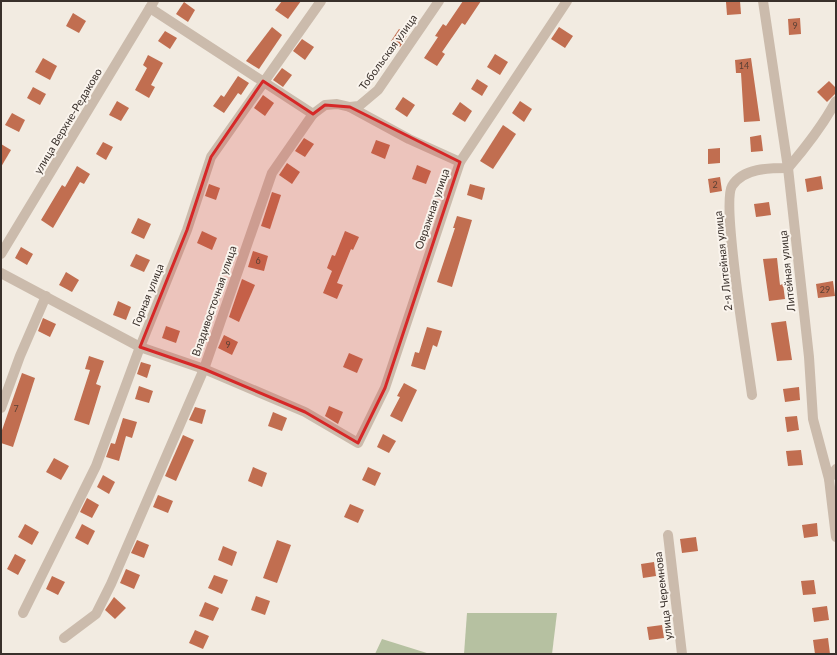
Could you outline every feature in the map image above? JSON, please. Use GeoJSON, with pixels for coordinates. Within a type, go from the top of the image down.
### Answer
{"type":"FeatureCollection","features":[{"type":"Feature","properties":{"kind":"street","name":"Горная улица"},"geometry":{"type":"LineString","coordinates":[[23,613],[96,466],[140,346],[187,230],[211,157],[321,1]]}},
{"type":"Feature","properties":{"kind":"street","name":"Тобольская улица"},"geometry":{"type":"LineString","coordinates":[[350,107],[359,106],[378,90],[439,1]]}},
{"type":"Feature","properties":{"kind":"street","name":"Овражная улица"},"geometry":{"type":"LineString","coordinates":[[204,369],[305,412],[358,443],[385,388],[460,162],[567,1]]}},
{"type":"Feature","properties":{"kind":"street","name":"Литейная улица"},"geometry":{"type":"LineString","coordinates":[[763,1],[788,168],[809,357],[813,419],[828,479],[836,537]]}},
{"type":"Feature","properties":{"kind":"street"},"geometry":{"type":"LineString","coordinates":[[152,4],[263,82],[313,114]]}},
{"type":"Feature","properties":{"kind":"street","name":"улица Верхне-Редаково"},"geometry":{"type":"LineString","coordinates":[[1,254],[152,4]]}},
{"type":"Feature","properties":{"kind":"street"},"geometry":{"type":"LineString","coordinates":[[788,168],[812,138],[836,101]]}},
{"type":"Feature","properties":{"kind":"street","name":"Владивосточная улица"},"geometry":{"type":"LineString","coordinates":[[64,638],[96,614],[111,584],[204,369],[230,288],[272,173],[313,114],[324,105],[337,104],[350,107],[409,139],[460,162]]}},
{"type":"Feature","properties":{"kind":"street","name":"2-я Литейная улица"},"geometry":{"type":"LineString","coordinates":[[752,395],[733,252],[729,202],[730,191],[740,177],[756,171],[788,168]]}},
{"type":"Feature","properties":{"kind":"street"},"geometry":{"type":"LineString","coordinates":[[1,273],[140,346],[204,369]]}},
{"type":"Feature","properties":{"kind":"street"},"geometry":{"type":"LineString","coordinates":[[1,408],[20,356],[46,296]]}},
{"type":"Feature","properties":{"kind":"street"},"geometry":{"type":"LineString","coordinates":[[828,479],[836,468]]}},
{"type":"Feature","properties":{"kind":"street","name":"улица Черемнова"},"geometry":{"type":"LineString","coordinates":[[668,535],[682,654]]}},
{"type":"Feature","properties":{"kind":"highlighted area"},"geometry":{"type":"Polygon","coordinates":[[[263,81],[313,114],[325,105],[350,107],[460,162],[385,388],[358,443],[305,412],[204,369],[140,347],[187,230],[211,157],[263,81]]]}},
{"type":"Feature","properties":{"kind":"green space"},"geometry":{"type":"Polygon","coordinates":[[[467,613],[557,613],[552,654],[464,654],[467,613]]]}},
{"type":"Feature","properties":{"kind":"green space"},"geometry":{"type":"Polygon","coordinates":[[[382,639],[430,654],[375,654],[382,639]]]}},
{"type":"Feature","properties":{"kind":"building"},"geometry":{"type":"Polygon","coordinates":[[[282,1],[301,1],[288,19],[275,10],[282,1]]]}},
{"type":"Feature","properties":{"kind":"building"},"geometry":{"type":"Polygon","coordinates":[[[463,1],[481,1],[465,25],[462,23],[442,52],[445,54],[437,66],[424,58],[438,37],[435,36],[443,24],[446,26],[463,1]]]}},
{"type":"Feature","properties":{"kind":"building"},"geometry":{"type":"Polygon","coordinates":[[[740,1],[741,14],[727,15],[726,2],[740,1]]]}},
{"type":"Feature","properties":{"kind":"building"},"geometry":{"type":"Polygon","coordinates":[[[184,2],[195,10],[188,22],[176,14],[184,2]]]}},
{"type":"Feature","properties":{"kind":"building"},"geometry":{"type":"Polygon","coordinates":[[[73,13],[86,21],[79,33],[66,26],[73,13]]]}},
{"type":"Feature","properties":{"kind":"building"},"geometry":{"type":"Polygon","coordinates":[[[800,18],[801,34],[789,35],[788,19],[800,18]]]}},
{"type":"Feature","properties":{"kind":"building"},"geometry":{"type":"Polygon","coordinates":[[[272,27],[282,35],[259,69],[246,61],[272,27]]]}},
{"type":"Feature","properties":{"kind":"building"},"geometry":{"type":"Polygon","coordinates":[[[559,27],[573,36],[565,48],[551,39],[559,27]]]}},
{"type":"Feature","properties":{"kind":"building"},"geometry":{"type":"Polygon","coordinates":[[[399,29],[408,34],[400,47],[391,41],[399,29]]]}},
{"type":"Feature","properties":{"kind":"building"},"geometry":{"type":"Polygon","coordinates":[[[165,31],[177,38],[170,49],[158,41],[165,31]]]}},
{"type":"Feature","properties":{"kind":"building"},"geometry":{"type":"Polygon","coordinates":[[[302,39],[314,47],[305,60],[293,51],[302,39]]]}},
{"type":"Feature","properties":{"kind":"building"},"geometry":{"type":"Polygon","coordinates":[[[495,54],[508,62],[500,75],[487,67],[495,54]]]}},
{"type":"Feature","properties":{"kind":"building"},"geometry":{"type":"Polygon","coordinates":[[[148,55],[163,63],[151,85],[155,87],[149,98],[135,90],[147,68],[143,65],[148,55]]]}},
{"type":"Feature","properties":{"kind":"building"},"geometry":{"type":"Polygon","coordinates":[[[43,58],[57,66],[50,80],[35,72],[43,58]]]}},
{"type":"Feature","properties":{"kind":"building"},"geometry":{"type":"Polygon","coordinates":[[[751,58],[760,121],[744,122],[741,73],[736,73],[735,60],[751,58]]]}},
{"type":"Feature","properties":{"kind":"building"},"geometry":{"type":"Polygon","coordinates":[[[282,68],[292,75],[283,87],[273,80],[282,68]]]}},
{"type":"Feature","properties":{"kind":"building"},"geometry":{"type":"Polygon","coordinates":[[[238,76],[249,83],[241,95],[238,93],[224,113],[213,106],[221,95],[224,97],[238,76]]]}},
{"type":"Feature","properties":{"kind":"building"},"geometry":{"type":"Polygon","coordinates":[[[477,79],[488,86],[482,96],[471,89],[477,79]]]}},
{"type":"Feature","properties":{"kind":"building"},"geometry":{"type":"Polygon","coordinates":[[[829,81],[836,88],[836,93],[827,102],[817,92],[829,81]]]}},
{"type":"Feature","properties":{"kind":"building"},"geometry":{"type":"Polygon","coordinates":[[[33,87],[46,94],[40,105],[27,98],[33,87]]]}},
{"type":"Feature","properties":{"kind":"building"},"geometry":{"type":"Polygon","coordinates":[[[263,95],[274,103],[265,116],[254,108],[263,95]]]}},
{"type":"Feature","properties":{"kind":"building"},"geometry":{"type":"Polygon","coordinates":[[[403,97],[415,105],[407,117],[395,109],[403,97]]]}},
{"type":"Feature","properties":{"kind":"building"},"geometry":{"type":"Polygon","coordinates":[[[117,101],[129,108],[121,121],[109,115],[117,101]]]}},
{"type":"Feature","properties":{"kind":"building"},"geometry":{"type":"Polygon","coordinates":[[[520,101],[532,109],[524,122],[512,113],[520,101]]]}},
{"type":"Feature","properties":{"kind":"building"},"geometry":{"type":"Polygon","coordinates":[[[460,102],[472,111],[465,122],[452,114],[460,102]]]}},
{"type":"Feature","properties":{"kind":"building"},"geometry":{"type":"Polygon","coordinates":[[[12,113],[25,120],[19,132],[5,125],[12,113]]]}},
{"type":"Feature","properties":{"kind":"building"},"geometry":{"type":"Polygon","coordinates":[[[503,125],[516,134],[493,169],[480,161],[503,125]]]}},
{"type":"Feature","properties":{"kind":"building"},"geometry":{"type":"Polygon","coordinates":[[[761,135],[763,151],[751,152],[750,137],[761,135]]]}},
{"type":"Feature","properties":{"kind":"building"},"geometry":{"type":"Polygon","coordinates":[[[304,138],[314,144],[305,157],[295,151],[304,138]]]}},
{"type":"Feature","properties":{"kind":"building"},"geometry":{"type":"Polygon","coordinates":[[[376,140],[390,145],[385,159],[371,153],[376,140]]]}},
{"type":"Feature","properties":{"kind":"building"},"geometry":{"type":"Polygon","coordinates":[[[103,142],[113,147],[106,160],[96,154],[103,142]]]}},
{"type":"Feature","properties":{"kind":"building"},"geometry":{"type":"Polygon","coordinates":[[[1,144],[11,150],[1,167],[1,144]]]}},
{"type":"Feature","properties":{"kind":"building"},"geometry":{"type":"Polygon","coordinates":[[[720,148],[720,163],[708,164],[708,149],[720,148]]]}},
{"type":"Feature","properties":{"kind":"building"},"geometry":{"type":"Polygon","coordinates":[[[287,163],[300,172],[292,184],[279,175],[287,163]]]}},
{"type":"Feature","properties":{"kind":"building"},"geometry":{"type":"Polygon","coordinates":[[[417,165],[431,171],[426,184],[412,179],[417,165]]]}},
{"type":"Feature","properties":{"kind":"building"},"geometry":{"type":"Polygon","coordinates":[[[77,166],[90,174],[84,184],[80,182],[53,228],[41,220],[62,185],[65,187],[77,166]]]}},
{"type":"Feature","properties":{"kind":"building"},"geometry":{"type":"Polygon","coordinates":[[[821,176],[823,189],[807,192],[805,179],[821,176]]]}},
{"type":"Feature","properties":{"kind":"building"},"geometry":{"type":"Polygon","coordinates":[[[720,177],[722,191],[710,193],[708,179],[720,177]]]}},
{"type":"Feature","properties":{"kind":"building"},"geometry":{"type":"Polygon","coordinates":[[[209,184],[220,188],[216,200],[205,196],[209,184]]]}},
{"type":"Feature","properties":{"kind":"building"},"geometry":{"type":"Polygon","coordinates":[[[470,184],[485,188],[482,200],[467,195],[470,184]]]}},
{"type":"Feature","properties":{"kind":"building"},"geometry":{"type":"Polygon","coordinates":[[[272,192],[281,195],[270,229],[261,226],[272,192]]]}},
{"type":"Feature","properties":{"kind":"building"},"geometry":{"type":"Polygon","coordinates":[[[769,202],[771,215],[756,217],[754,204],[769,202]]]}},
{"type":"Feature","properties":{"kind":"building"},"geometry":{"type":"Polygon","coordinates":[[[457,216],[472,220],[452,287],[437,282],[455,228],[453,228],[457,216]]]}},
{"type":"Feature","properties":{"kind":"building"},"geometry":{"type":"Polygon","coordinates":[[[138,218],[151,224],[144,239],[131,233],[138,218]]]}},
{"type":"Feature","properties":{"kind":"building"},"geometry":{"type":"Polygon","coordinates":[[[202,231],[217,238],[212,250],[197,243],[202,231]]]}},
{"type":"Feature","properties":{"kind":"building"},"geometry":{"type":"Polygon","coordinates":[[[345,231],[359,237],[353,250],[351,249],[337,283],[343,285],[337,299],[323,293],[332,271],[327,268],[332,255],[335,256],[345,231]]]}},
{"type":"Feature","properties":{"kind":"building"},"geometry":{"type":"Polygon","coordinates":[[[21,247],[33,254],[27,265],[15,258],[21,247]]]}},
{"type":"Feature","properties":{"kind":"building"},"geometry":{"type":"Polygon","coordinates":[[[253,251],[268,256],[264,271],[248,267],[253,251]]]}},
{"type":"Feature","properties":{"kind":"building"},"geometry":{"type":"Polygon","coordinates":[[[136,254],[150,260],[144,272],[130,266],[136,254]]]}},
{"type":"Feature","properties":{"kind":"building"},"geometry":{"type":"Polygon","coordinates":[[[777,258],[780,285],[783,284],[785,299],[769,301],[763,259],[777,258]]]}},
{"type":"Feature","properties":{"kind":"building"},"geometry":{"type":"Polygon","coordinates":[[[66,272],[79,280],[72,292],[59,285],[66,272]]]}},
{"type":"Feature","properties":{"kind":"building"},"geometry":{"type":"Polygon","coordinates":[[[242,279],[255,285],[239,322],[229,317],[242,279]]]}},
{"type":"Feature","properties":{"kind":"building"},"geometry":{"type":"Polygon","coordinates":[[[833,281],[835,296],[818,298],[816,284],[833,281]]]}},
{"type":"Feature","properties":{"kind":"building"},"geometry":{"type":"Polygon","coordinates":[[[118,301],[131,307],[126,320],[113,315],[118,301]]]}},
{"type":"Feature","properties":{"kind":"building"},"geometry":{"type":"Polygon","coordinates":[[[43,318],[56,324],[50,337],[38,331],[43,318]]]}},
{"type":"Feature","properties":{"kind":"building"},"geometry":{"type":"Polygon","coordinates":[[[786,321],[792,360],[777,361],[771,323],[786,321]]]}},
{"type":"Feature","properties":{"kind":"building"},"geometry":{"type":"Polygon","coordinates":[[[166,326],[180,331],[176,343],[162,338],[166,326]]]}},
{"type":"Feature","properties":{"kind":"building"},"geometry":{"type":"Polygon","coordinates":[[[427,327],[442,331],[437,347],[433,345],[425,370],[411,366],[415,352],[419,353],[427,327]]]}},
{"type":"Feature","properties":{"kind":"building"},"geometry":{"type":"Polygon","coordinates":[[[224,335],[238,342],[232,355],[218,348],[224,335]]]}},
{"type":"Feature","properties":{"kind":"building"},"geometry":{"type":"Polygon","coordinates":[[[349,353],[363,359],[357,373],[343,367],[349,353]]]}},
{"type":"Feature","properties":{"kind":"building"},"geometry":{"type":"Polygon","coordinates":[[[89,356],[104,361],[96,384],[101,386],[89,425],[74,420],[90,370],[85,369],[89,356]]]}},
{"type":"Feature","properties":{"kind":"building"},"geometry":{"type":"Polygon","coordinates":[[[141,362],[151,365],[147,378],[137,374],[141,362]]]}},
{"type":"Feature","properties":{"kind":"building"},"geometry":{"type":"Polygon","coordinates":[[[22,373],[35,378],[13,447],[1,443],[1,433],[22,373]]]}},
{"type":"Feature","properties":{"kind":"building"},"geometry":{"type":"Polygon","coordinates":[[[404,383],[417,390],[402,422],[390,416],[400,397],[397,396],[404,383]]]}},
{"type":"Feature","properties":{"kind":"building"},"geometry":{"type":"Polygon","coordinates":[[[139,386],[153,391],[149,403],[135,399],[139,386]]]}},
{"type":"Feature","properties":{"kind":"building"},"geometry":{"type":"Polygon","coordinates":[[[799,387],[800,400],[785,402],[783,389],[799,387]]]}},
{"type":"Feature","properties":{"kind":"building"},"geometry":{"type":"Polygon","coordinates":[[[329,406],[343,412],[338,424],[325,416],[329,406]]]}},
{"type":"Feature","properties":{"kind":"building"},"geometry":{"type":"Polygon","coordinates":[[[195,407],[206,410],[202,424],[189,420],[195,407]]]}},
{"type":"Feature","properties":{"kind":"building"},"geometry":{"type":"Polygon","coordinates":[[[273,412],[287,418],[282,431],[268,426],[273,412]]]}},
{"type":"Feature","properties":{"kind":"building"},"geometry":{"type":"Polygon","coordinates":[[[797,416],[799,430],[787,432],[785,417],[797,416]]]}},
{"type":"Feature","properties":{"kind":"building"},"geometry":{"type":"Polygon","coordinates":[[[123,418],[137,422],[132,438],[126,436],[119,461],[106,457],[111,443],[115,444],[123,418]]]}},
{"type":"Feature","properties":{"kind":"building"},"geometry":{"type":"Polygon","coordinates":[[[383,434],[396,441],[389,453],[377,447],[383,434]]]}},
{"type":"Feature","properties":{"kind":"building"},"geometry":{"type":"Polygon","coordinates":[[[183,435],[194,440],[176,481],[165,476],[183,435]]]}},
{"type":"Feature","properties":{"kind":"building"},"geometry":{"type":"Polygon","coordinates":[[[801,450],[803,465],[788,466],[786,451],[801,450]]]}},
{"type":"Feature","properties":{"kind":"building"},"geometry":{"type":"Polygon","coordinates":[[[54,458],[69,466],[61,480],[46,472],[54,458]]]}},
{"type":"Feature","properties":{"kind":"building"},"geometry":{"type":"Polygon","coordinates":[[[253,467],[267,473],[262,487],[248,481],[253,467]]]}},
{"type":"Feature","properties":{"kind":"building"},"geometry":{"type":"Polygon","coordinates":[[[368,467],[381,473],[375,486],[362,480],[368,467]]]}},
{"type":"Feature","properties":{"kind":"building"},"geometry":{"type":"Polygon","coordinates":[[[103,475],[115,482],[109,494],[97,487],[103,475]]]}},
{"type":"Feature","properties":{"kind":"building"},"geometry":{"type":"Polygon","coordinates":[[[158,495],[173,501],[168,513],[153,507],[158,495]]]}},
{"type":"Feature","properties":{"kind":"building"},"geometry":{"type":"Polygon","coordinates":[[[87,498],[99,505],[92,518],[80,512],[87,498]]]}},
{"type":"Feature","properties":{"kind":"building"},"geometry":{"type":"Polygon","coordinates":[[[350,504],[364,510],[358,523],[344,517],[350,504]]]}},
{"type":"Feature","properties":{"kind":"building"},"geometry":{"type":"Polygon","coordinates":[[[817,523],[818,536],[804,538],[802,525],[817,523]]]}},
{"type":"Feature","properties":{"kind":"building"},"geometry":{"type":"Polygon","coordinates":[[[25,524],[39,532],[32,545],[18,537],[25,524]]]}},
{"type":"Feature","properties":{"kind":"building"},"geometry":{"type":"Polygon","coordinates":[[[82,524],[95,531],[88,545],[75,538],[82,524]]]}},
{"type":"Feature","properties":{"kind":"building"},"geometry":{"type":"Polygon","coordinates":[[[696,537],[698,551],[682,553],[680,539],[696,537]]]}},
{"type":"Feature","properties":{"kind":"building"},"geometry":{"type":"Polygon","coordinates":[[[137,540],[149,545],[144,558],[131,553],[137,540]]]}},
{"type":"Feature","properties":{"kind":"building"},"geometry":{"type":"Polygon","coordinates":[[[277,540],[291,545],[277,583],[263,578],[277,540]]]}},
{"type":"Feature","properties":{"kind":"building"},"geometry":{"type":"Polygon","coordinates":[[[223,546],[237,552],[232,566],[218,560],[223,546]]]}},
{"type":"Feature","properties":{"kind":"building"},"geometry":{"type":"Polygon","coordinates":[[[15,554],[26,560],[18,575],[7,569],[15,554]]]}},
{"type":"Feature","properties":{"kind":"building"},"geometry":{"type":"Polygon","coordinates":[[[654,562],[656,576],[643,578],[641,564],[654,562]]]}},
{"type":"Feature","properties":{"kind":"building"},"geometry":{"type":"Polygon","coordinates":[[[126,569],[140,575],[134,589],[120,583],[126,569]]]}},
{"type":"Feature","properties":{"kind":"building"},"geometry":{"type":"Polygon","coordinates":[[[214,575],[228,580],[222,594],[208,588],[214,575]]]}},
{"type":"Feature","properties":{"kind":"building"},"geometry":{"type":"Polygon","coordinates":[[[52,576],[65,582],[58,595],[46,589],[52,576]]]}},
{"type":"Feature","properties":{"kind":"building"},"geometry":{"type":"Polygon","coordinates":[[[814,580],[816,594],[803,595],[801,581],[814,580]]]}},
{"type":"Feature","properties":{"kind":"building"},"geometry":{"type":"Polygon","coordinates":[[[256,596],[270,601],[265,615],[251,610],[256,596]]]}},
{"type":"Feature","properties":{"kind":"building"},"geometry":{"type":"Polygon","coordinates":[[[114,597],[126,608],[115,619],[105,610],[114,597]]]}},
{"type":"Feature","properties":{"kind":"building"},"geometry":{"type":"Polygon","coordinates":[[[205,602],[219,608],[213,621],[199,616],[205,602]]]}},
{"type":"Feature","properties":{"kind":"building"},"geometry":{"type":"Polygon","coordinates":[[[827,606],[829,620],[814,622],[812,608],[827,606]]]}},
{"type":"Feature","properties":{"kind":"building"},"geometry":{"type":"Polygon","coordinates":[[[662,625],[664,638],[649,640],[647,627],[662,625]]]}},
{"type":"Feature","properties":{"kind":"building"},"geometry":{"type":"Polygon","coordinates":[[[195,630],[209,636],[203,649],[189,643],[195,630]]]}},
{"type":"Feature","properties":{"kind":"building"},"geometry":{"type":"Polygon","coordinates":[[[828,638],[830,654],[815,654],[813,640],[828,638]]]}}]}
